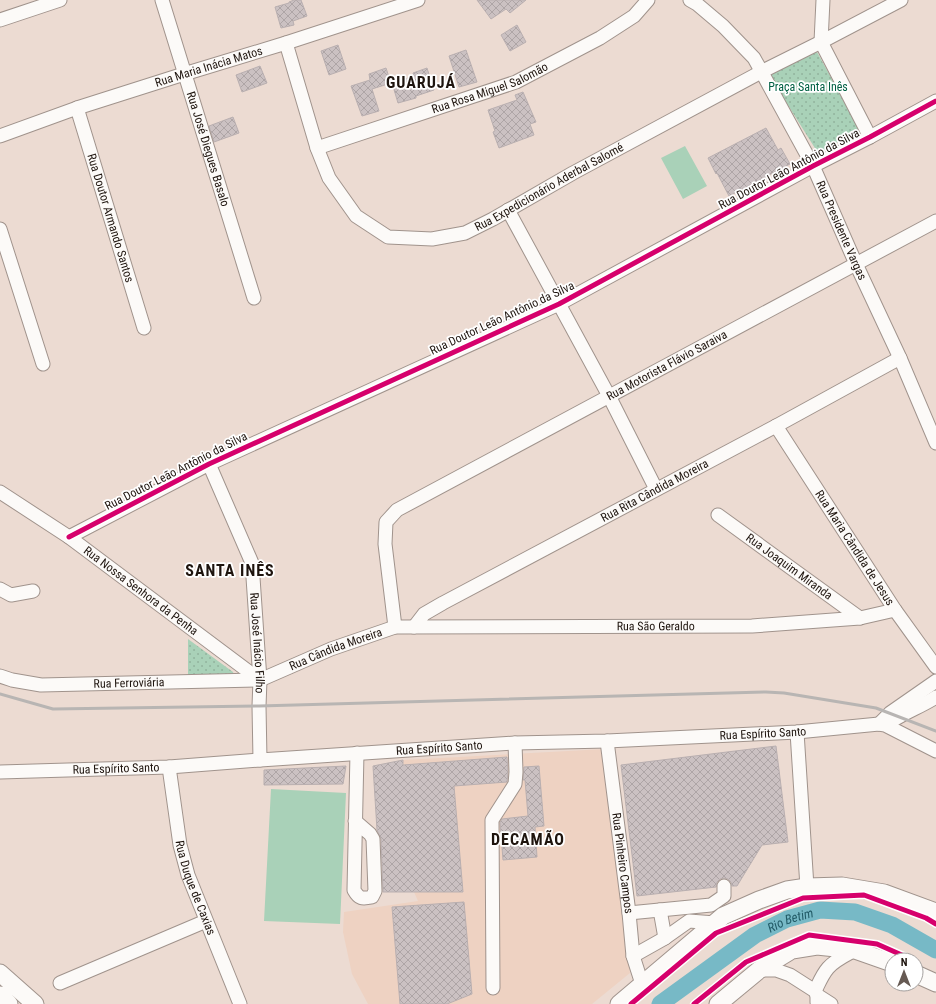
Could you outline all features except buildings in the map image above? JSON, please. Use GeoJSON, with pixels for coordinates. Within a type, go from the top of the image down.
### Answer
{"type":"FeatureCollection","features":[{"type":"Feature","properties":{"kind":"main road"},"geometry":{"type":"LineString","coordinates":[[619,1004],[723,916],[759,900],[787,890],[807,887],[842,886],[884,893],[936,912]]}},
{"type":"Feature","properties":{"kind":"main road"},"geometry":{"type":"LineString","coordinates":[[718,1004],[759,970],[792,950],[817,946],[855,950],[884,960]]}},
{"type":"Feature","properties":{"kind":"main road"},"geometry":{"type":"LineString","coordinates":[[0,973],[35,1004]]}},
{"type":"Feature","properties":{"kind":"main road"},"geometry":{"type":"LineString","coordinates":[[924,978],[936,983]]}},
{"type":"Feature","properties":{"kind":"main road"},"geometry":{"type":"LineString","coordinates":[[0,995],[9,1004]]}},
{"type":"Feature","properties":{"kind":"street"},"geometry":{"type":"LineString","coordinates":[[0,20],[60,0]]}},
{"type":"Feature","properties":{"kind":"street","name":"Rua José Diegues Basalo"},"geometry":{"type":"LineString","coordinates":[[162,0],[254,298]]}},
{"type":"Feature","properties":{"kind":"street","name":"Rua Maria Inácia Matos"},"geometry":{"type":"LineString","coordinates":[[0,136],[77,108],[418,0]]}},
{"type":"Feature","properties":{"kind":"street","name":"Rua Rosa Miguel Salomão"},"geometry":{"type":"LineString","coordinates":[[317,148],[516,82],[600,38],[634,16],[648,0]]}},
{"type":"Feature","properties":{"kind":"street","name":"Rua Presidente Vargas"},"geometry":{"type":"LineString","coordinates":[[690,0],[698,4],[723,26],[754,58],[813,166],[856,264],[900,358],[936,443]]}},
{"type":"Feature","properties":{"kind":"street"},"geometry":{"type":"LineString","coordinates":[[823,0],[821,42],[870,137]]}},
{"type":"Feature","properties":{"kind":"street","name":"Rua Expedicionário Aderbal Salomé"},"geometry":{"type":"LineString","coordinates":[[286,43],[317,148],[329,178],[356,216],[388,237],[432,239],[465,232],[761,72],[901,0]]}},
{"type":"Feature","properties":{"kind":"street","name":"Rua Doutor Leão Antônio da Silva"},"geometry":{"type":"LineString","coordinates":[[69,537],[209,464],[559,304],[936,101]]}},
{"type":"Feature","properties":{"kind":"street","name":"Rua Doutor Armando Santos"},"geometry":{"type":"LineString","coordinates":[[77,108],[144,328]]}},
{"type":"Feature","properties":{"kind":"street"},"geometry":{"type":"LineString","coordinates":[[508,210],[609,396],[656,489]]}},
{"type":"Feature","properties":{"kind":"street","name":"Rua Motorista Flávio Saraiva"},"geometry":{"type":"LineString","coordinates":[[395,627],[385,544],[386,522],[397,510],[936,221]]}},
{"type":"Feature","properties":{"kind":"street"},"geometry":{"type":"LineString","coordinates":[[0,229],[43,364]]}},
{"type":"Feature","properties":{"kind":"street","name":"Rua Rita Cândida Moreira"},"geometry":{"type":"LineString","coordinates":[[414,627],[424,614],[430,610],[776,426],[900,358]]}},
{"type":"Feature","properties":{"kind":"street","name":"Rua Maria Cândida de Jesus"},"geometry":{"type":"LineString","coordinates":[[776,426],[895,610],[936,667]]}},
{"type":"Feature","properties":{"kind":"street","name":"Rua José Inácio Filho"},"geometry":{"type":"LineString","coordinates":[[209,464],[252,563],[260,680],[260,760]]}},
{"type":"Feature","properties":{"kind":"street","name":"Rua Nossa Senhora da Penha"},"geometry":{"type":"LineString","coordinates":[[0,492],[69,537],[260,680]]}},
{"type":"Feature","properties":{"kind":"street","name":"Rua Joaquim Miranda"},"geometry":{"type":"LineString","coordinates":[[718,515],[860,618]]}},
{"type":"Feature","properties":{"kind":"street"},"geometry":{"type":"LineString","coordinates":[[0,589],[11,594],[33,591]]}},
{"type":"Feature","properties":{"kind":"street","name":"Rua São Geraldo"},"geometry":{"type":"LineString","coordinates":[[414,627],[752,626],[860,618],[895,610]]}},
{"type":"Feature","properties":{"kind":"street","name":"Rua Cândida Moreira"},"geometry":{"type":"LineString","coordinates":[[260,680],[331,649],[395,627],[414,627]]}},
{"type":"Feature","properties":{"kind":"street","name":"Rua Ferroviária"},"geometry":{"type":"LineString","coordinates":[[0,676],[12,680],[41,685],[260,680]]}},
{"type":"Feature","properties":{"kind":"street"},"geometry":{"type":"LineString","coordinates":[[882,724],[890,713],[936,681]]}},
{"type":"Feature","properties":{"kind":"street"},"geometry":{"type":"LineString","coordinates":[[882,724],[927,703],[936,697]]}},
{"type":"Feature","properties":{"kind":"street"},"geometry":{"type":"LineString","coordinates":[[882,724],[936,751]]}},
{"type":"Feature","properties":{"kind":"street","name":"Rua Espírito Santo"},"geometry":{"type":"LineString","coordinates":[[0,772],[169,767],[514,743],[607,741],[797,732],[882,724]]}},
{"type":"Feature","properties":{"kind":"street"},"geometry":{"type":"LineString","coordinates":[[797,732],[807,887]]}},
{"type":"Feature","properties":{"kind":"street","name":"Rua Pinheiro Campos"},"geometry":{"type":"LineString","coordinates":[[607,741],[633,956],[642,984]]}},
{"type":"Feature","properties":{"kind":"street"},"geometry":{"type":"LineString","coordinates":[[493,988],[492,820],[514,784],[516,772],[514,743]]}},
{"type":"Feature","properties":{"kind":"street"},"geometry":{"type":"LineString","coordinates":[[356,821],[370,834],[373,839],[375,891],[372,897],[364,899],[358,896],[354,890],[357,753]]}},
{"type":"Feature","properties":{"kind":"street","name":"Rua Duque de Caxias"},"geometry":{"type":"LineString","coordinates":[[169,767],[180,845],[188,876],[240,1004]]}},
{"type":"Feature","properties":{"kind":"street"},"geometry":{"type":"LineString","coordinates":[[629,913],[711,905],[724,896],[724,886]]}},
{"type":"Feature","properties":{"kind":"street"},"geometry":{"type":"LineString","coordinates":[[660,910],[665,938]]}},
{"type":"Feature","properties":{"kind":"street"},"geometry":{"type":"LineString","coordinates":[[60,983],[206,920]]}},
{"type":"Feature","properties":{"kind":"street"},"geometry":{"type":"LineString","coordinates":[[633,956],[665,938],[689,921],[715,923]]}},
{"type":"Feature","properties":{"kind":"street"},"geometry":{"type":"LineString","coordinates":[[817,997],[822,977],[829,967],[855,950]]}},
{"type":"Feature","properties":{"kind":"street"},"geometry":{"type":"LineString","coordinates":[[759,970],[776,970],[790,975],[817,997],[831,1004]]}},
{"type":"Feature","properties":{"kind":"shaded area"},"geometry":{"type":"Polygon","coordinates":[[[605,749],[630,973],[592,1004],[368,1004],[352,974],[343,932],[344,912],[418,901],[414,892],[403,760],[605,749]]]}},
{"type":"Feature","properties":{"kind":"green space","name":"Praça Santa Inês"},"geometry":{"type":"Polygon","coordinates":[[[817,52],[860,130],[818,153],[769,75],[817,52]]]}},
{"type":"Feature","properties":{"kind":"green space"},"geometry":{"type":"Polygon","coordinates":[[[685,146],[707,186],[683,199],[661,158],[685,146]]]}},
{"type":"Feature","properties":{"kind":"green space"},"geometry":{"type":"Polygon","coordinates":[[[188,639],[233,672],[234,675],[188,677],[188,639]]]}},
{"type":"Feature","properties":{"kind":"green space"},"geometry":{"type":"Polygon","coordinates":[[[271,789],[346,793],[340,924],[264,921],[271,789]]]}},
{"type":"Feature","properties":{"kind":"waterway","name":"Rio Betim"},"geometry":{"type":"LineString","coordinates":[[660,1004],[755,935],[787,919],[820,910],[855,912],[892,925],[936,950]]}},
{"type":"Feature","properties":{"kind":"railway"},"geometry":{"type":"LineString","coordinates":[[0,694],[53,709],[259,706],[766,692],[784,693],[876,708],[936,731]]}},
{"type":"Feature","properties":{"kind":"cycle path"},"geometry":{"type":"LineString","coordinates":[[69,537],[209,464],[559,304],[936,101]]}},
{"type":"Feature","properties":{"kind":"cycle path"},"geometry":{"type":"LineString","coordinates":[[631,1004],[716,933],[803,898],[864,895],[926,918],[936,924]]}},
{"type":"Feature","properties":{"kind":"cycle path"},"geometry":{"type":"LineString","coordinates":[[694,1004],[746,962],[809,935],[877,944],[895,952]]}},
{"type":"Feature","properties":{"kind":"district","name":"GUARUJÁ"},"geometry":{"type":"Point","coordinates":[421,82]}},
{"type":"Feature","properties":{"kind":"district","name":"SANTA INÊS"},"geometry":{"type":"Point","coordinates":[230,570]}},
{"type":"Feature","properties":{"kind":"district","name":"DECAMÃO"},"geometry":{"type":"Point","coordinates":[528,839]}}]}
